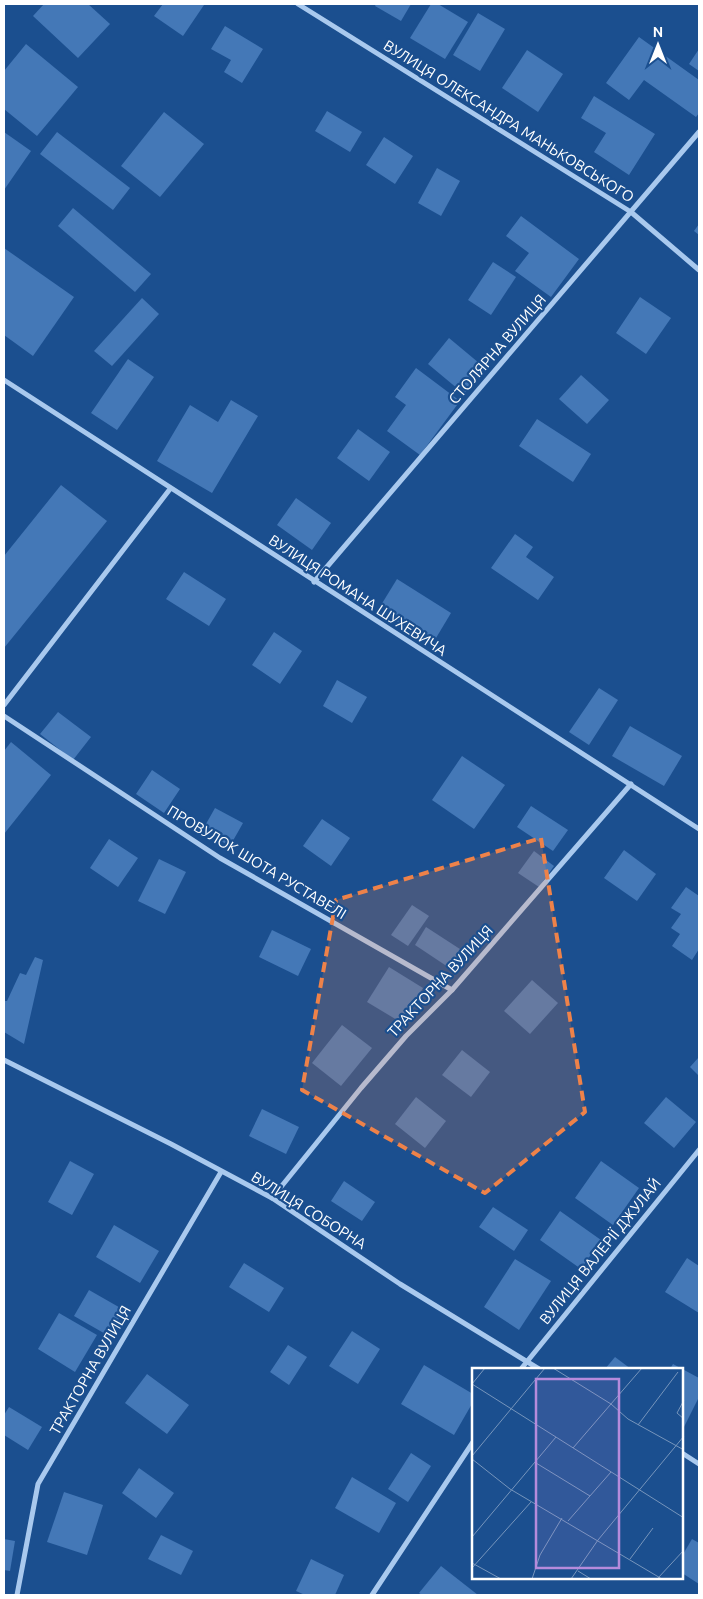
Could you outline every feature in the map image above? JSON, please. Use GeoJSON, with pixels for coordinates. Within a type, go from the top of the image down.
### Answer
{"type":"FeatureCollection","features":[{"type":"Feature","properties":{"kind":"street","name":"ВУЛИЦЯ ОЛЕКСАНДРА МАНЬКОВСЬКОГО"},"geometry":{"type":"LineString","coordinates":[[298,4],[631,212],[699,270]]}},
{"type":"Feature","properties":{"kind":"street","name":"СТОЛЯРНА ВУЛИЦЯ"},"geometry":{"type":"LineString","coordinates":[[314,582],[699,132]]}},
{"type":"Feature","properties":{"kind":"street","name":"ВУЛИЦЯ РОМАНА ШУХЕВИЧА"},"geometry":{"type":"LineString","coordinates":[[4,380],[699,829]]}},
{"type":"Feature","properties":{"kind":"street"},"geometry":{"type":"LineString","coordinates":[[4,705],[170,489]]}},
{"type":"Feature","properties":{"kind":"street","name":"ПРОВУЛОК ШОТА РУСТАВЕЛІ"},"geometry":{"type":"LineString","coordinates":[[4,716],[220,858],[452,990]]}},
{"type":"Feature","properties":{"kind":"street","name":"ТРАКТОРНА ВУЛИЦЯ"},"geometry":{"type":"LineString","coordinates":[[272,1198],[361,1088],[406,1036],[452,990],[630,784]]}},
{"type":"Feature","properties":{"kind":"street","name":"ВУЛИЦЯ СОБОРНА"},"geometry":{"type":"LineString","coordinates":[[4,1060],[171,1144],[272,1198],[400,1284],[537,1368]]}},
{"type":"Feature","properties":{"kind":"street","name":"ВУЛИЦЯ ВАЛЕРІЇ ДЖУЛАЙ"},"geometry":{"type":"LineString","coordinates":[[522,1368],[699,1150]]}},
{"type":"Feature","properties":{"kind":"street","name":"ТРАКТОРНА ВУЛИЦЯ"},"geometry":{"type":"LineString","coordinates":[[17,1595],[38,1484],[221,1172]]}},
{"type":"Feature","properties":{"kind":"street"},"geometry":{"type":"LineString","coordinates":[[372,1595],[472,1444]]}},
{"type":"Feature","properties":{"kind":"street"},"geometry":{"type":"LineString","coordinates":[[683,1454],[699,1464]]}},
{"type":"Feature","properties":{"kind":"highlighted area"},"geometry":{"type":"Polygon","coordinates":[[[541,838],[585,1112],[485,1193],[302,1090],[336,900],[541,838]]]}},
{"type":"Feature","properties":{"kind":"building"},"geometry":{"type":"Polygon","coordinates":[[[44,4],[88,4],[110,24],[78,58],[33,16],[44,4]]]}},
{"type":"Feature","properties":{"kind":"building"},"geometry":{"type":"Polygon","coordinates":[[[163,4],[204,5],[183,36],[154,16],[163,4]]]}},
{"type":"Feature","properties":{"kind":"building"},"geometry":{"type":"Polygon","coordinates":[[[376,4],[411,4],[401,21],[375,6],[376,4]]]}},
{"type":"Feature","properties":{"kind":"building"},"geometry":{"type":"Polygon","coordinates":[[[431,4],[438,4],[468,22],[445,59],[410,38],[431,4]]]}},
{"type":"Feature","properties":{"kind":"building"},"geometry":{"type":"Polygon","coordinates":[[[478,13],[505,29],[480,71],[453,55],[478,13]]]}},
{"type":"Feature","properties":{"kind":"building"},"geometry":{"type":"Polygon","coordinates":[[[225,26],[263,49],[242,83],[224,72],[231,60],[211,49],[225,26]]]}},
{"type":"Feature","properties":{"kind":"building"},"geometry":{"type":"Polygon","coordinates":[[[639,37],[699,80],[699,113],[696,117],[644,80],[629,100],[606,83],[639,37]]]}},
{"type":"Feature","properties":{"kind":"building"},"geometry":{"type":"Polygon","coordinates":[[[26,44],[78,87],[37,136],[4,109],[4,71],[26,44]]]}},
{"type":"Feature","properties":{"kind":"building"},"geometry":{"type":"Polygon","coordinates":[[[699,49],[699,71],[689,64],[699,49]]]}},
{"type":"Feature","properties":{"kind":"building"},"geometry":{"type":"Polygon","coordinates":[[[527,50],[563,74],[538,112],[502,88],[527,50]]]}},
{"type":"Feature","properties":{"kind":"building"},"geometry":{"type":"Polygon","coordinates":[[[594,96],[655,134],[629,175],[594,152],[606,133],[581,118],[594,96]]]}},
{"type":"Feature","properties":{"kind":"building"},"geometry":{"type":"Polygon","coordinates":[[[327,111],[362,132],[350,152],[315,131],[327,111]]]}},
{"type":"Feature","properties":{"kind":"building"},"geometry":{"type":"Polygon","coordinates":[[[164,112],[204,144],[160,197],[121,166],[164,112]]]}},
{"type":"Feature","properties":{"kind":"building"},"geometry":{"type":"Polygon","coordinates":[[[4,132],[31,151],[4,190],[4,132]]]}},
{"type":"Feature","properties":{"kind":"building"},"geometry":{"type":"Polygon","coordinates":[[[57,132],[130,188],[113,210],[40,154],[57,132]]]}},
{"type":"Feature","properties":{"kind":"building"},"geometry":{"type":"Polygon","coordinates":[[[384,137],[413,156],[395,184],[366,165],[384,137]]]}},
{"type":"Feature","properties":{"kind":"building"},"geometry":{"type":"Polygon","coordinates":[[[437,168],[460,181],[441,216],[418,203],[437,168]]]}},
{"type":"Feature","properties":{"kind":"building"},"geometry":{"type":"Polygon","coordinates":[[[73,208],[151,274],[135,292],[58,226],[73,208]]]}},
{"type":"Feature","properties":{"kind":"building"},"geometry":{"type":"Polygon","coordinates":[[[521,216],[579,259],[551,297],[515,271],[529,253],[506,236],[521,216]]]}},
{"type":"Feature","properties":{"kind":"building"},"geometry":{"type":"Polygon","coordinates":[[[699,224],[699,235],[694,231],[699,224]]]}},
{"type":"Feature","properties":{"kind":"building"},"geometry":{"type":"Polygon","coordinates":[[[4,248],[74,297],[33,356],[4,335],[4,248]]]}},
{"type":"Feature","properties":{"kind":"building"},"geometry":{"type":"Polygon","coordinates":[[[493,262],[516,277],[491,315],[468,300],[493,262]]]}},
{"type":"Feature","properties":{"kind":"building"},"geometry":{"type":"Polygon","coordinates":[[[640,297],[671,318],[646,354],[616,333],[640,297]]]}},
{"type":"Feature","properties":{"kind":"building"},"geometry":{"type":"Polygon","coordinates":[[[142,298],[159,314],[112,366],[94,351],[142,298]]]}},
{"type":"Feature","properties":{"kind":"building"},"geometry":{"type":"Polygon","coordinates":[[[449,338],[485,368],[464,394],[428,364],[449,338]]]}},
{"type":"Feature","properties":{"kind":"building"},"geometry":{"type":"Polygon","coordinates":[[[128,359],[154,377],[117,430],[91,413],[128,359]]]}},
{"type":"Feature","properties":{"kind":"building"},"geometry":{"type":"Polygon","coordinates":[[[416,368],[460,401],[420,455],[387,431],[406,405],[395,397],[416,368]]]}},
{"type":"Feature","properties":{"kind":"building"},"geometry":{"type":"Polygon","coordinates":[[[581,375],[609,400],[587,424],[559,399],[581,375]]]}},
{"type":"Feature","properties":{"kind":"building"},"geometry":{"type":"Polygon","coordinates":[[[231,400],[258,416],[212,493],[157,461],[190,405],[218,422],[231,400]]]}},
{"type":"Feature","properties":{"kind":"building"},"geometry":{"type":"Polygon","coordinates":[[[537,419],[591,454],[573,482],[519,446],[537,419]]]}},
{"type":"Feature","properties":{"kind":"building"},"geometry":{"type":"Polygon","coordinates":[[[358,429],[390,452],[369,481],[337,458],[358,429]]]}},
{"type":"Feature","properties":{"kind":"building"},"geometry":{"type":"Polygon","coordinates":[[[61,485],[107,521],[4,648],[4,556],[61,485]]]}},
{"type":"Feature","properties":{"kind":"building"},"geometry":{"type":"Polygon","coordinates":[[[296,498],[331,523],[312,550],[277,525],[296,498]]]}},
{"type":"Feature","properties":{"kind":"building"},"geometry":{"type":"Polygon","coordinates":[[[515,534],[533,547],[526,557],[554,577],[538,600],[491,568],[515,534]]]}},
{"type":"Feature","properties":{"kind":"building"},"geometry":{"type":"Polygon","coordinates":[[[184,572],[226,599],[209,626],[166,599],[184,572]]]}},
{"type":"Feature","properties":{"kind":"building"},"geometry":{"type":"Polygon","coordinates":[[[397,579],[451,613],[433,643],[378,610],[397,579]]]}},
{"type":"Feature","properties":{"kind":"building"},"geometry":{"type":"Polygon","coordinates":[[[274,632],[302,651],[280,684],[252,665],[274,632]]]}},
{"type":"Feature","properties":{"kind":"building"},"geometry":{"type":"Polygon","coordinates":[[[337,680],[367,697],[352,723],[323,706],[337,680]]]}},
{"type":"Feature","properties":{"kind":"building"},"geometry":{"type":"Polygon","coordinates":[[[599,688],[618,700],[589,745],[569,732],[599,688]]]}},
{"type":"Feature","properties":{"kind":"building"},"geometry":{"type":"Polygon","coordinates":[[[58,712],[91,737],[73,760],[40,734],[58,712]]]}},
{"type":"Feature","properties":{"kind":"building"},"geometry":{"type":"Polygon","coordinates":[[[630,726],[682,756],[664,786],[612,756],[630,726]]]}},
{"type":"Feature","properties":{"kind":"building"},"geometry":{"type":"Polygon","coordinates":[[[11,742],[51,775],[4,834],[4,751],[11,742]]]}},
{"type":"Feature","properties":{"kind":"building"},"geometry":{"type":"Polygon","coordinates":[[[462,756],[505,785],[474,829],[432,800],[462,756]]]}},
{"type":"Feature","properties":{"kind":"building"},"geometry":{"type":"Polygon","coordinates":[[[152,770],[180,789],[164,813],[136,794],[152,770]]]}},
{"type":"Feature","properties":{"kind":"building"},"geometry":{"type":"Polygon","coordinates":[[[531,806],[568,830],[553,851],[517,827],[531,806]]]}},
{"type":"Feature","properties":{"kind":"building"},"geometry":{"type":"Polygon","coordinates":[[[215,808],[243,823],[230,846],[202,831],[215,808]]]}},
{"type":"Feature","properties":{"kind":"building"},"geometry":{"type":"Polygon","coordinates":[[[322,819],[350,838],[331,866],[303,846],[322,819]]]}},
{"type":"Feature","properties":{"kind":"building"},"geometry":{"type":"Polygon","coordinates":[[[109,839],[138,858],[118,887],[90,868],[109,839]]]}},
{"type":"Feature","properties":{"kind":"building"},"geometry":{"type":"Polygon","coordinates":[[[624,850],[656,874],[637,901],[604,878],[624,850]]]}},
{"type":"Feature","properties":{"kind":"building"},"geometry":{"type":"Polygon","coordinates":[[[534,851],[554,866],[539,887],[518,873],[534,851]]]}},
{"type":"Feature","properties":{"kind":"building"},"geometry":{"type":"Polygon","coordinates":[[[159,859],[186,872],[165,914],[138,901],[159,859]]]}},
{"type":"Feature","properties":{"kind":"building"},"geometry":{"type":"Polygon","coordinates":[[[686,887],[699,896],[699,949],[692,960],[672,946],[680,934],[671,928],[681,914],[671,908],[686,887]]]}},
{"type":"Feature","properties":{"kind":"building"},"geometry":{"type":"Polygon","coordinates":[[[412,905],[429,916],[408,946],[391,935],[412,905]]]}},
{"type":"Feature","properties":{"kind":"building"},"geometry":{"type":"Polygon","coordinates":[[[426,927],[463,951],[451,969],[415,945],[426,927]]]}},
{"type":"Feature","properties":{"kind":"building"},"geometry":{"type":"Polygon","coordinates":[[[272,930],[311,949],[298,976],[259,957],[272,930]]]}},
{"type":"Feature","properties":{"kind":"building"},"geometry":{"type":"Polygon","coordinates":[[[35,957],[43,960],[24,1044],[4,1032],[4,1001],[7,1001],[20,973],[26,975],[35,957]]]}},
{"type":"Feature","properties":{"kind":"building"},"geometry":{"type":"Polygon","coordinates":[[[389,967],[423,988],[402,1023],[367,1002],[389,967]]]}},
{"type":"Feature","properties":{"kind":"building"},"geometry":{"type":"Polygon","coordinates":[[[532,980],[558,1003],[530,1034],[504,1011],[532,980]]]}},
{"type":"Feature","properties":{"kind":"building"},"geometry":{"type":"Polygon","coordinates":[[[342,1025],[372,1048],[341,1086],[312,1063],[342,1025]]]}},
{"type":"Feature","properties":{"kind":"building"},"geometry":{"type":"Polygon","coordinates":[[[462,1050],[490,1072],[471,1097],[442,1075],[462,1050]]]}},
{"type":"Feature","properties":{"kind":"building"},"geometry":{"type":"Polygon","coordinates":[[[699,1057],[699,1076],[690,1067],[699,1057]]]}},
{"type":"Feature","properties":{"kind":"building"},"geometry":{"type":"Polygon","coordinates":[[[416,1097],[446,1121],[425,1148],[395,1124],[416,1097]]]}},
{"type":"Feature","properties":{"kind":"building"},"geometry":{"type":"Polygon","coordinates":[[[666,1097],[696,1122],[674,1148],[644,1123],[666,1097]]]}},
{"type":"Feature","properties":{"kind":"building"},"geometry":{"type":"Polygon","coordinates":[[[262,1109],[299,1127],[286,1154],[249,1136],[262,1109]]]}},
{"type":"Feature","properties":{"kind":"building"},"geometry":{"type":"Polygon","coordinates":[[[70,1161],[94,1174],[72,1215],[48,1202],[70,1161]]]}},
{"type":"Feature","properties":{"kind":"building"},"geometry":{"type":"Polygon","coordinates":[[[601,1161],[639,1188],[613,1225],[575,1198],[601,1161]]]}},
{"type":"Feature","properties":{"kind":"building"},"geometry":{"type":"Polygon","coordinates":[[[344,1181],[375,1202],[362,1221],[331,1201],[344,1181]]]}},
{"type":"Feature","properties":{"kind":"building"},"geometry":{"type":"Polygon","coordinates":[[[493,1207],[528,1230],[514,1251],[479,1227],[493,1207]]]}},
{"type":"Feature","properties":{"kind":"building"},"geometry":{"type":"Polygon","coordinates":[[[560,1211],[601,1240],[581,1269],[540,1240],[560,1211]]]}},
{"type":"Feature","properties":{"kind":"building"},"geometry":{"type":"Polygon","coordinates":[[[114,1225],[159,1251],[140,1283],[96,1257],[114,1225]]]}},
{"type":"Feature","properties":{"kind":"building"},"geometry":{"type":"Polygon","coordinates":[[[687,1258],[699,1266],[699,1313],[665,1292],[687,1258]]]}},
{"type":"Feature","properties":{"kind":"building"},"geometry":{"type":"Polygon","coordinates":[[[515,1259],[551,1281],[519,1330],[484,1307],[515,1259]]]}},
{"type":"Feature","properties":{"kind":"building"},"geometry":{"type":"Polygon","coordinates":[[[244,1263],[284,1288],[269,1312],[229,1287],[244,1263]]]}},
{"type":"Feature","properties":{"kind":"building"},"geometry":{"type":"Polygon","coordinates":[[[89,1290],[124,1310],[109,1336],[74,1316],[89,1290]]]}},
{"type":"Feature","properties":{"kind":"building"},"geometry":{"type":"Polygon","coordinates":[[[59,1313],[97,1335],[75,1372],[38,1349],[59,1313]]]}},
{"type":"Feature","properties":{"kind":"building"},"geometry":{"type":"Polygon","coordinates":[[[352,1331],[380,1349],[358,1384],[329,1366],[352,1331]]]}},
{"type":"Feature","properties":{"kind":"building"},"geometry":{"type":"Polygon","coordinates":[[[288,1345],[307,1357],[289,1385],[270,1372],[288,1345]]]}},
{"type":"Feature","properties":{"kind":"building"},"geometry":{"type":"Polygon","coordinates":[[[615,1357],[630,1368],[606,1368],[615,1357]]]}},
{"type":"Feature","properties":{"kind":"building"},"geometry":{"type":"Polygon","coordinates":[[[673,1364],[680,1368],[671,1368],[673,1364]]]}},
{"type":"Feature","properties":{"kind":"building"},"geometry":{"type":"Polygon","coordinates":[[[424,1365],[472,1393],[472,1404],[454,1435],[401,1404],[424,1365]]]}},
{"type":"Feature","properties":{"kind":"building"},"geometry":{"type":"Polygon","coordinates":[[[683,1369],[699,1378],[699,1397],[683,1429],[683,1369]]]}},
{"type":"Feature","properties":{"kind":"building"},"geometry":{"type":"Polygon","coordinates":[[[147,1374],[189,1405],[167,1434],[125,1403],[147,1374]]]}},
{"type":"Feature","properties":{"kind":"building"},"geometry":{"type":"Polygon","coordinates":[[[9,1407],[42,1427],[28,1450],[4,1435],[4,1415],[9,1407]]]}},
{"type":"Feature","properties":{"kind":"building"},"geometry":{"type":"Polygon","coordinates":[[[411,1453],[431,1466],[408,1502],[388,1489],[411,1453]]]}},
{"type":"Feature","properties":{"kind":"building"},"geometry":{"type":"Polygon","coordinates":[[[139,1468],[174,1493],[156,1518],[122,1493],[139,1468]]]}},
{"type":"Feature","properties":{"kind":"building"},"geometry":{"type":"Polygon","coordinates":[[[352,1477],[396,1503],[379,1533],[335,1508],[352,1477]]]}},
{"type":"Feature","properties":{"kind":"building"},"geometry":{"type":"Polygon","coordinates":[[[64,1492],[103,1505],[87,1555],[47,1542],[64,1492]]]}},
{"type":"Feature","properties":{"kind":"building"},"geometry":{"type":"Polygon","coordinates":[[[161,1535],[193,1551],[181,1575],[148,1559],[161,1535]]]}},
{"type":"Feature","properties":{"kind":"building"},"geometry":{"type":"Polygon","coordinates":[[[4,1539],[15,1541],[10,1571],[4,1570],[4,1539]]]}},
{"type":"Feature","properties":{"kind":"building"},"geometry":{"type":"Polygon","coordinates":[[[692,1539],[699,1543],[699,1584],[683,1574],[683,1554],[692,1539]]]}},
{"type":"Feature","properties":{"kind":"building"},"geometry":{"type":"Polygon","coordinates":[[[311,1559],[344,1575],[335,1595],[305,1595],[296,1591],[311,1559]]]}},
{"type":"Feature","properties":{"kind":"building"},"geometry":{"type":"Polygon","coordinates":[[[441,1566],[478,1595],[422,1595],[419,1593],[441,1566]]]}}]}
